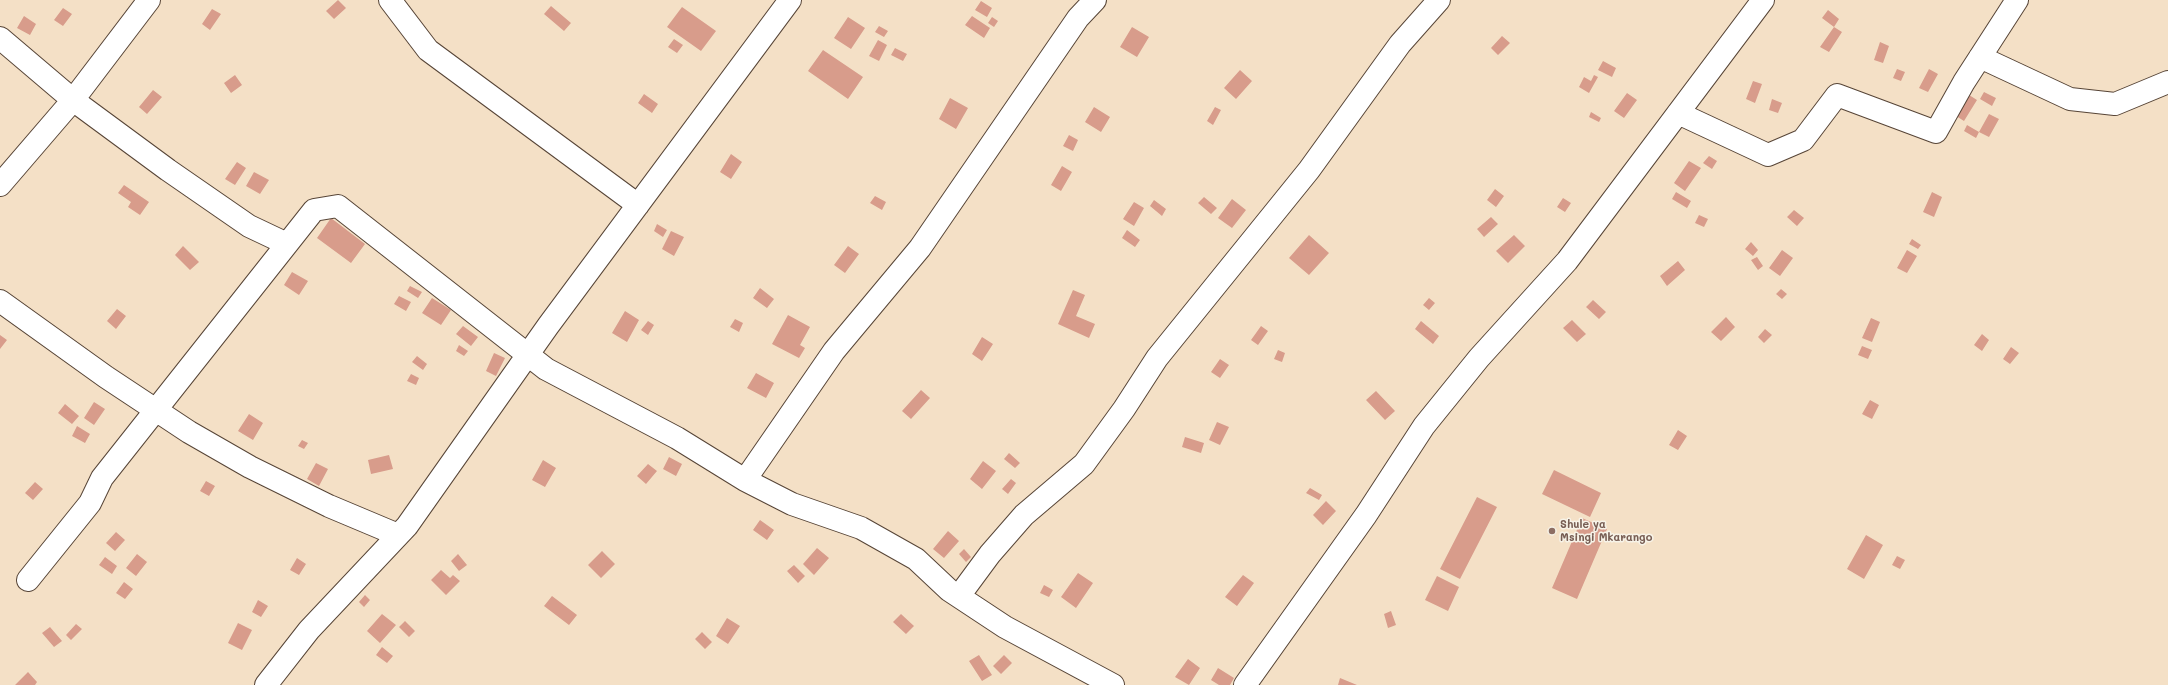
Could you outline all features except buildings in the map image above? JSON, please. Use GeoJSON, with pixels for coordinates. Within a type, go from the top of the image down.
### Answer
{"type":"FeatureCollection","features":[{"type":"Feature","properties":{"kind":"street"},"geometry":{"type":"LineString","coordinates":[[0,185],[73,100],[149,0]]}},
{"type":"Feature","properties":{"kind":"street"},"geometry":{"type":"LineString","coordinates":[[390,0],[428,50],[638,205]]}},
{"type":"Feature","properties":{"kind":"street"},"geometry":{"type":"LineString","coordinates":[[266,685],[309,630],[398,535],[638,205],[790,0]]}},
{"type":"Feature","properties":{"kind":"street"},"geometry":{"type":"LineString","coordinates":[[745,480],[834,351],[920,248],[1078,18],[1095,0]]}},
{"type":"Feature","properties":{"kind":"street"},"geometry":{"type":"LineString","coordinates":[[959,596],[990,554],[1024,515],[1084,464],[1124,409],[1157,358],[1309,170],[1400,44],[1439,0]]}},
{"type":"Feature","properties":{"kind":"street"},"geometry":{"type":"LineString","coordinates":[[1245,685],[1366,515],[1424,426],[1479,358],[1568,261],[1763,0]]}},
{"type":"Feature","properties":{"kind":"street"},"geometry":{"type":"LineString","coordinates":[[1678,113],[1768,155],[1803,140],[1837,95],[1936,132],[1980,57],[2017,0]]}},
{"type":"Feature","properties":{"kind":"street"},"geometry":{"type":"LineString","coordinates":[[0,38],[73,100],[168,170],[249,226],[287,244]]}},
{"type":"Feature","properties":{"kind":"street"},"geometry":{"type":"LineString","coordinates":[[1980,57],[2070,99],[2115,104],[2168,82]]}},
{"type":"Feature","properties":{"kind":"street"},"geometry":{"type":"LineString","coordinates":[[28,580],[90,503],[102,478],[314,210],[338,206],[529,354],[546,369],[677,438],[745,480],[792,504],[861,528],[916,560],[959,596],[1005,627],[1113,685]]}},
{"type":"Feature","properties":{"kind":"street"},"geometry":{"type":"LineString","coordinates":[[0,301],[156,411],[250,467],[329,506],[398,535]]}},
{"type":"Feature","properties":{"kind":"place","name":"Shule ya Msingi Mkarango"},"geometry":{"type":"Point","coordinates":[1552,531]}}]}
